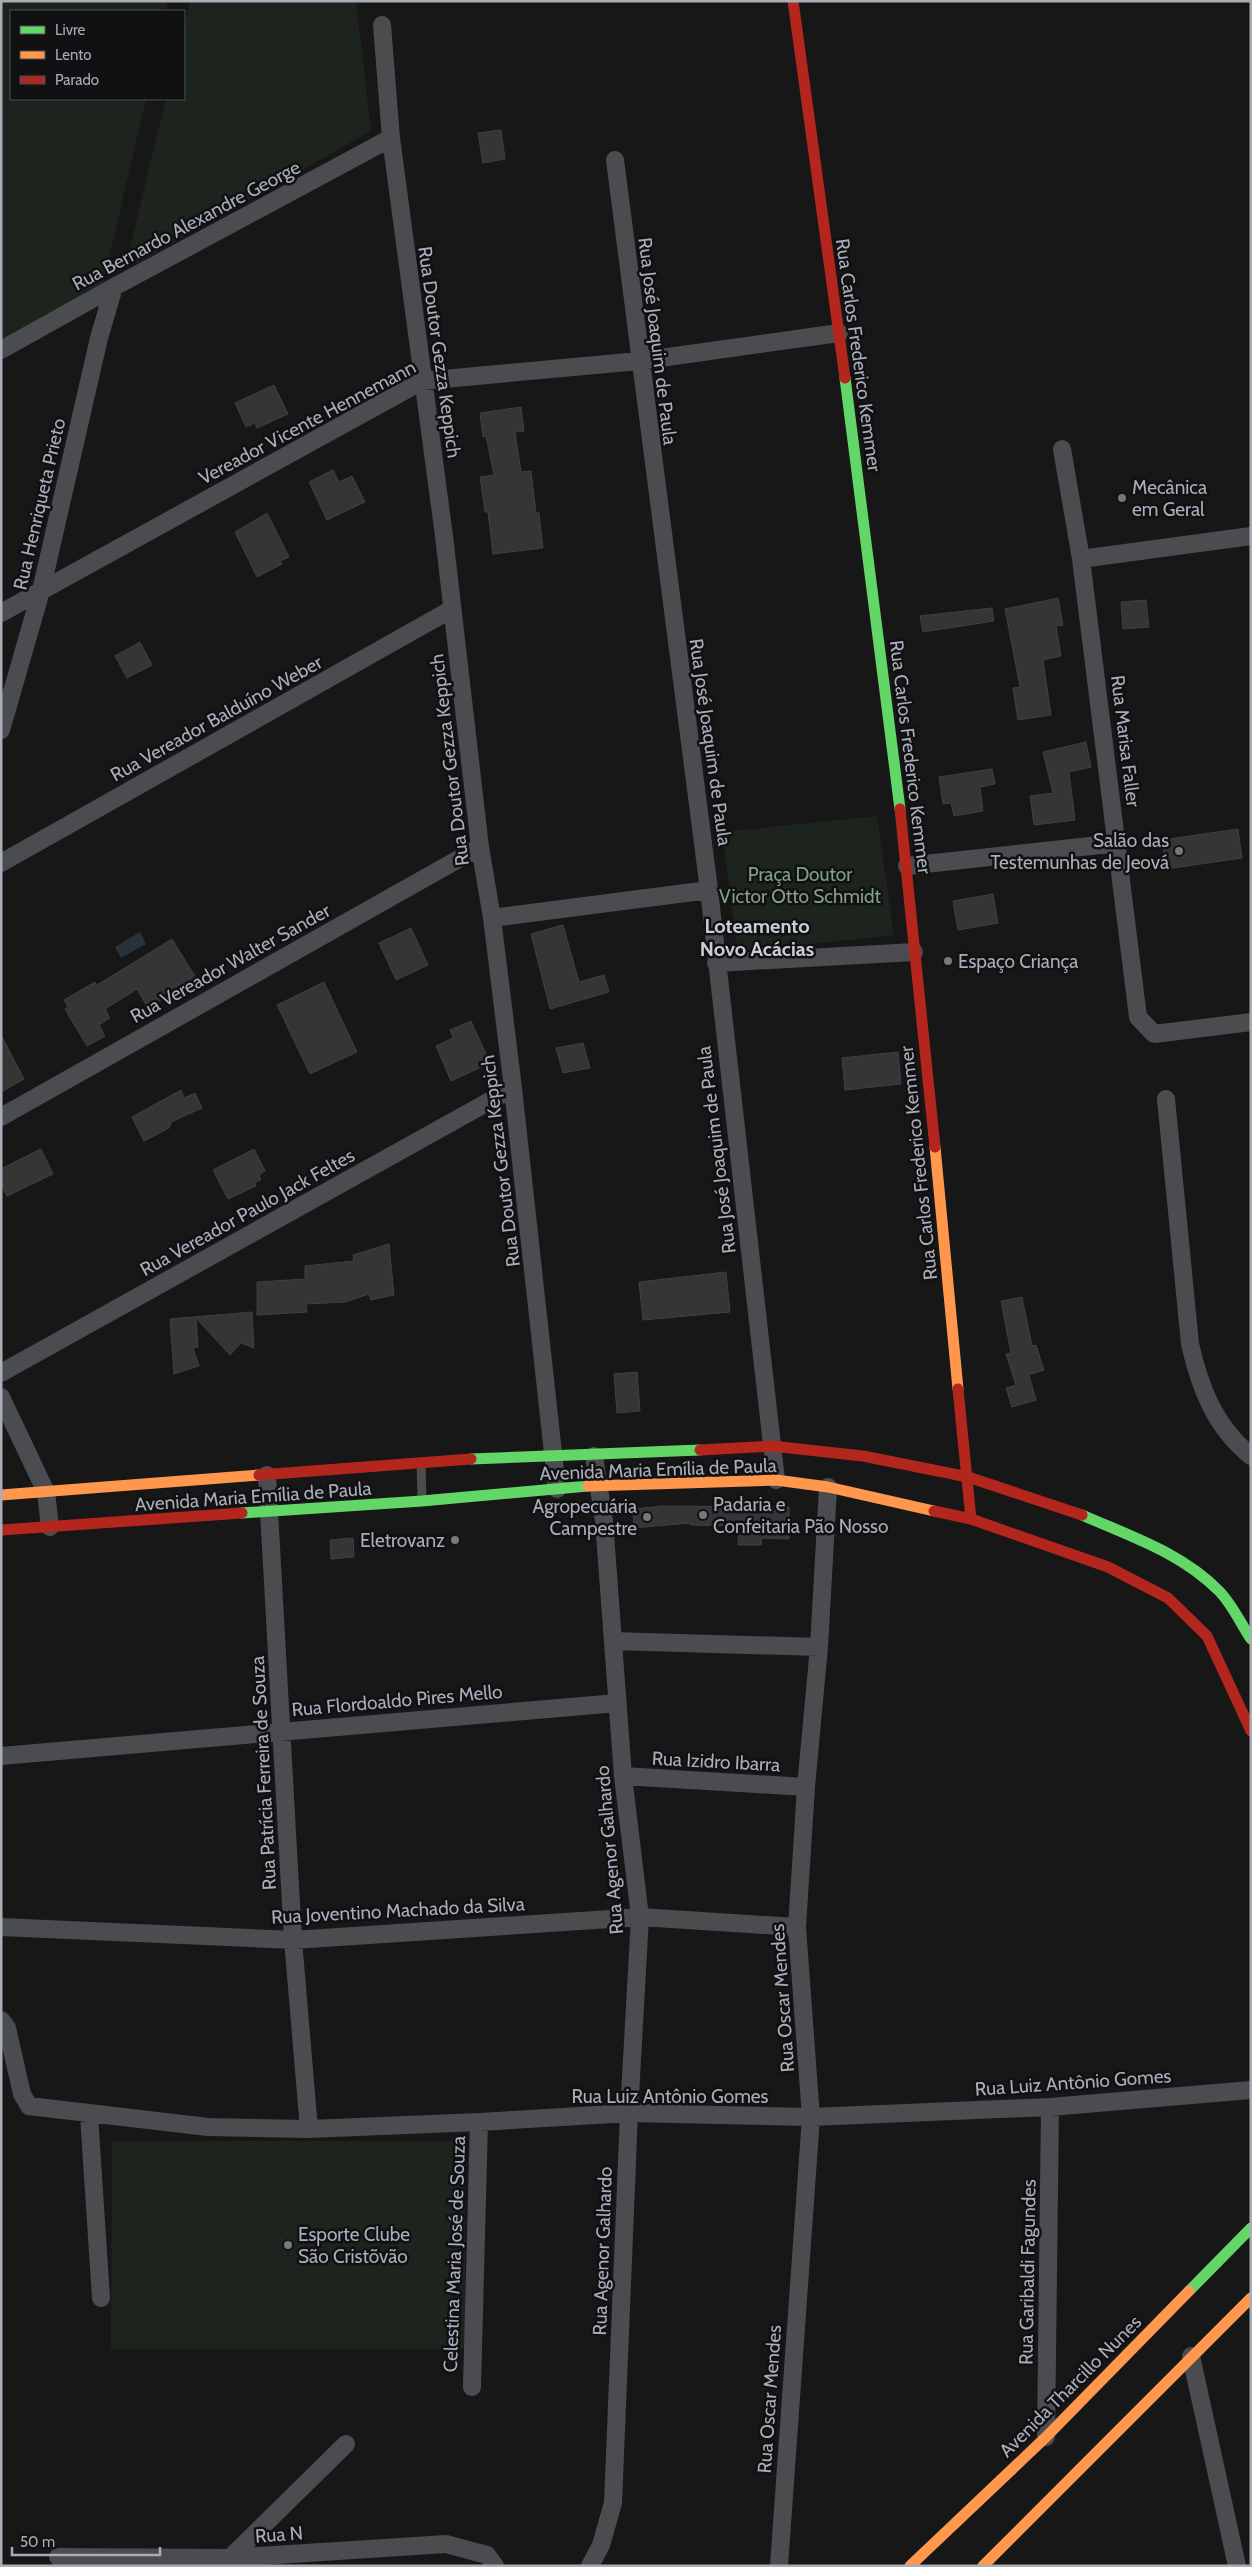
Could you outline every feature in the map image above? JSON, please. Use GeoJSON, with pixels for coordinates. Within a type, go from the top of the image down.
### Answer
{"type":"FeatureCollection","features":[{"type":"Feature","properties":{"kind":"main road","name":"Rua Carlos Frederico Kemmer"},"geometry":{"type":"LineString","coordinates":[[793,1],[839,332],[907,866],[971,1519]]}},
{"type":"Feature","properties":{"kind":"main road","name":"Avenida Maria Emília de Paula"},"geometry":{"type":"LineString","coordinates":[[1,1495],[421,1462],[594,1456],[772,1446],[863,1456],[968,1477],[1062,1507],[1159,1548],[1191,1567],[1220,1592],[1251,1639]]}},
{"type":"Feature","properties":{"kind":"main road","name":"Avenida Maria Emília de Paula"},"geometry":{"type":"LineString","coordinates":[[1,1530],[269,1513],[598,1485],[776,1480],[828,1487],[971,1519],[1108,1567],[1168,1598],[1207,1636],[1251,1732]]}},
{"type":"Feature","properties":{"kind":"main road","name":"Avenida Tharcillo Nunes"},"geometry":{"type":"LineString","coordinates":[[910,2566],[1046,2437],[1251,2228]]}},
{"type":"Feature","properties":{"kind":"main road"},"geometry":{"type":"LineString","coordinates":[[983,2566],[1251,2298]]}},
{"type":"Feature","properties":{"kind":"street","name":"Rua Doutor Gezza Keppich"},"geometry":{"type":"LineString","coordinates":[[382,25],[391,138],[452,609],[480,847],[492,918],[558,1489]]}},
{"type":"Feature","properties":{"kind":"street","name":"Rua Bernardo Alexandre George"},"geometry":{"type":"LineString","coordinates":[[1,350],[114,286],[391,138]]}},
{"type":"Feature","properties":{"kind":"street","name":"Rua José Joaquim de Paula"},"geometry":{"type":"LineString","coordinates":[[615,160],[639,361],[709,890],[776,1480]]}},
{"type":"Feature","properties":{"kind":"street","name":"Rua Henriqueta Prieto"},"geometry":{"type":"LineString","coordinates":[[1,730],[41,591],[99,338],[114,286]]}},
{"type":"Feature","properties":{"kind":"street","name":"Vereador Vicente Hennemann"},"geometry":{"type":"LineString","coordinates":[[1,613],[422,381],[639,361],[839,332]]}},
{"type":"Feature","properties":{"kind":"street","name":"Rua Marisa Faller"},"geometry":{"type":"LineString","coordinates":[[1062,449],[1081,559],[1118,843],[1138,1017],[1154,1034],[1251,1022]]}},
{"type":"Feature","properties":{"kind":"street"},"geometry":{"type":"LineString","coordinates":[[1081,559],[1251,536]]}},
{"type":"Feature","properties":{"kind":"street","name":"Rua Vereador Balduíno Weber"},"geometry":{"type":"LineString","coordinates":[[1,863],[452,609]]}},
{"type":"Feature","properties":{"kind":"street"},"geometry":{"type":"LineString","coordinates":[[907,866],[1118,843]]}},
{"type":"Feature","properties":{"kind":"street","name":"Rua Vereador Walter Sander"},"geometry":{"type":"LineString","coordinates":[[1,1117],[480,847]]}},
{"type":"Feature","properties":{"kind":"street"},"geometry":{"type":"LineString","coordinates":[[492,918],[709,890]]}},
{"type":"Feature","properties":{"kind":"street"},"geometry":{"type":"LineString","coordinates":[[716,963],[914,952]]}},
{"type":"Feature","properties":{"kind":"street","name":"Rua Vereador Paulo Jack Feltes"},"geometry":{"type":"LineString","coordinates":[[1,1373],[513,1088]]}},
{"type":"Feature","properties":{"kind":"street"},"geometry":{"type":"LineString","coordinates":[[1166,1099],[1190,1344],[1198,1380],[1214,1414],[1234,1443],[1251,1456]]}},
{"type":"Feature","properties":{"kind":"street"},"geometry":{"type":"LineString","coordinates":[[1,1397],[46,1492],[50,1527]]}},
{"type":"Feature","properties":{"kind":"street","name":"Rua Agenor Galhardo"},"geometry":{"type":"LineString","coordinates":[[590,2566],[601,2545],[613,2503],[629,2113],[640,1917],[623,1776],[604,1521],[594,1456]]}},
{"type":"Feature","properties":{"kind":"street","name":"Rua Patrícia Ferreira de Souza"},"geometry":{"type":"LineString","coordinates":[[267,1475],[293,1940],[309,2129]]}},
{"type":"Feature","properties":{"kind":"street","name":"Rua Oscar Mendes"},"geometry":{"type":"LineString","coordinates":[[779,2566],[811,2117],[797,1927],[806,1788],[819,1647],[828,1487]]}},
{"type":"Feature","properties":{"kind":"street"},"geometry":{"type":"LineString","coordinates":[[613,1641],[819,1647]]}},
{"type":"Feature","properties":{"kind":"street","name":"Rua Flordoaldo Pires Mello"},"geometry":{"type":"LineString","coordinates":[[1,1756],[282,1730],[617,1703]]}},
{"type":"Feature","properties":{"kind":"street","name":"Rua Izidro Ibarra"},"geometry":{"type":"LineString","coordinates":[[623,1776],[806,1788]]}},
{"type":"Feature","properties":{"kind":"street","name":"Rua Joventino Machado da Silva"},"geometry":{"type":"LineString","coordinates":[[1,1927],[293,1940],[640,1917],[797,1927]]}},
{"type":"Feature","properties":{"kind":"street","name":"Rua Luiz Antônio Gomes"},"geometry":{"type":"LineString","coordinates":[[1,2020],[7,2028],[22,2094],[29,2106],[90,2115],[208,2127],[309,2129],[629,2113],[811,2117],[1050,2107],[1251,2090]]}},
{"type":"Feature","properties":{"kind":"street","name":"Rua Garibaldi Fagundes"},"geometry":{"type":"LineString","coordinates":[[1046,2437],[1050,2107]]}},
{"type":"Feature","properties":{"kind":"street"},"geometry":{"type":"LineString","coordinates":[[90,2115],[101,2298]]}},
{"type":"Feature","properties":{"kind":"street","name":"Celestina Maria José de Souza"},"geometry":{"type":"LineString","coordinates":[[472,2388],[479,2122]]}},
{"type":"Feature","properties":{"kind":"street"},"geometry":{"type":"LineString","coordinates":[[1191,2356],[1237,2566]]}},
{"type":"Feature","properties":{"kind":"street"},"geometry":{"type":"LineString","coordinates":[[225,2562],[346,2444]]}},
{"type":"Feature","properties":{"kind":"street","name":"Rua N"},"geometry":{"type":"LineString","coordinates":[[58,2557],[225,2562],[446,2544],[487,2555],[495,2566]]}},
{"type":"Feature","properties":{"kind":"lane"},"geometry":{"type":"LineString","coordinates":[[421,1462],[422,1501]]}},
{"type":"Feature","properties":{"kind":"green space"},"geometry":{"type":"Polygon","coordinates":[[[1,1],[168,1],[166,10],[10,10],[10,100],[146,100],[103,284],[1,342],[1,1]]]}},
{"type":"Feature","properties":{"kind":"green space"},"geometry":{"type":"Polygon","coordinates":[[[190,1],[356,1],[371,131],[138,263],[132,259],[129,251],[166,100],[185,100],[185,24],[190,1]]]}},
{"type":"Feature","properties":{"kind":"green space","name":"Praça Doutor Victor Otto Schmidt"},"geometry":{"type":"Polygon","coordinates":[[[877,816],[894,935],[738,952],[722,832],[877,816]]]}},
{"type":"Feature","properties":{"kind":"green space","name":"Esporte Clube São Cristõvão"},"geometry":{"type":"Polygon","coordinates":[[[112,2141],[465,2141],[465,2349],[111,2349],[112,2141]]]}},
{"type":"Feature","properties":{"kind":"shaded area"},"geometry":{"type":"Polygon","coordinates":[[[140,932],[146,944],[121,958],[115,947],[140,932]]]}},
{"type":"Feature","properties":{"kind":"building"},"geometry":{"type":"Polygon","coordinates":[[[501,130],[505,159],[483,163],[478,133],[501,130]]]}},
{"type":"Feature","properties":{"kind":"building"},"geometry":{"type":"Polygon","coordinates":[[[274,385],[288,414],[257,428],[255,423],[246,427],[235,403],[274,385]]]}},
{"type":"Feature","properties":{"kind":"building"},"geometry":{"type":"Polygon","coordinates":[[[521,407],[524,431],[515,432],[521,472],[531,471],[536,513],[539,513],[543,548],[493,554],[488,512],[485,512],[480,477],[494,475],[486,436],[483,437],[480,413],[521,407]]]}},
{"type":"Feature","properties":{"kind":"building"},"geometry":{"type":"Polygon","coordinates":[[[333,470],[339,482],[352,476],[365,502],[327,520],[309,482],[333,470]]]}},
{"type":"Feature","properties":{"kind":"building"},"geometry":{"type":"Polygon","coordinates":[[[267,513],[289,557],[280,561],[282,564],[257,577],[235,532],[267,513]]]}},
{"type":"Feature","properties":{"kind":"building"},"geometry":{"type":"Polygon","coordinates":[[[1058,598],[1063,625],[1056,626],[1061,656],[1043,660],[1051,715],[1018,720],[1013,688],[1020,687],[1005,609],[1058,598]]]}},
{"type":"Feature","properties":{"kind":"building"},"geometry":{"type":"Polygon","coordinates":[[[1146,600],[1149,627],[1123,629],[1121,602],[1146,600]]]}},
{"type":"Feature","properties":{"kind":"building"},"geometry":{"type":"Polygon","coordinates":[[[992,608],[994,621],[923,632],[920,616],[992,608]]]}},
{"type":"Feature","properties":{"kind":"building"},"geometry":{"type":"Polygon","coordinates":[[[140,642],[152,665],[127,678],[115,656],[140,642]]]}},
{"type":"Feature","properties":{"kind":"building"},"geometry":{"type":"Polygon","coordinates":[[[1086,742],[1091,767],[1069,772],[1075,820],[1034,825],[1030,796],[1053,793],[1043,752],[1086,742]]]}},
{"type":"Feature","properties":{"kind":"building"},"geometry":{"type":"Polygon","coordinates":[[[992,769],[995,784],[980,787],[983,811],[954,816],[951,803],[943,804],[939,777],[992,769]]]}},
{"type":"Feature","properties":{"kind":"building"},"geometry":{"type":"Polygon","coordinates":[[[1238,829],[1242,858],[1166,869],[1162,840],[1238,829]]]}},
{"type":"Feature","properties":{"kind":"building"},"geometry":{"type":"Polygon","coordinates":[[[993,894],[998,923],[958,930],[953,901],[993,894]]]}},
{"type":"Feature","properties":{"kind":"building"},"geometry":{"type":"Polygon","coordinates":[[[563,925],[579,982],[604,975],[609,992],[550,1009],[531,934],[563,925]]]}},
{"type":"Feature","properties":{"kind":"building"},"geometry":{"type":"Polygon","coordinates":[[[411,928],[428,965],[396,980],[379,943],[411,928]]]}},
{"type":"Feature","properties":{"kind":"building"},"geometry":{"type":"Polygon","coordinates":[[[172,939],[196,978],[148,1008],[137,989],[105,1009],[110,1018],[99,1025],[105,1036],[87,1046],[65,1009],[68,1007],[64,1000],[95,982],[97,985],[172,939]]]}},
{"type":"Feature","properties":{"kind":"building"},"geometry":{"type":"Polygon","coordinates":[[[324,982],[357,1052],[310,1074],[277,1005],[324,982]]]}},
{"type":"Feature","properties":{"kind":"building"},"geometry":{"type":"Polygon","coordinates":[[[471,1021],[490,1063],[451,1081],[436,1046],[453,1038],[450,1030],[471,1021]]]}},
{"type":"Feature","properties":{"kind":"building"},"geometry":{"type":"Polygon","coordinates":[[[1,1035],[24,1079],[1,1092],[1,1035]]]}},
{"type":"Feature","properties":{"kind":"building"},"geometry":{"type":"Polygon","coordinates":[[[583,1043],[590,1068],[563,1073],[556,1048],[583,1043]]]}},
{"type":"Feature","properties":{"kind":"building"},"geometry":{"type":"Polygon","coordinates":[[[898,1052],[901,1084],[845,1090],[842,1058],[898,1052]]]}},
{"type":"Feature","properties":{"kind":"building"},"geometry":{"type":"Polygon","coordinates":[[[181,1090],[184,1098],[195,1093],[202,1108],[171,1122],[169,1128],[144,1141],[132,1117],[181,1090]]]}},
{"type":"Feature","properties":{"kind":"building"},"geometry":{"type":"Polygon","coordinates":[[[41,1149],[53,1174],[7,1196],[1,1185],[1,1169],[41,1149]]]}},
{"type":"Feature","properties":{"kind":"building"},"geometry":{"type":"Polygon","coordinates":[[[254,1149],[265,1171],[259,1175],[261,1180],[255,1182],[256,1186],[228,1199],[213,1170],[254,1149]]]}},
{"type":"Feature","properties":{"kind":"building"},"geometry":{"type":"Polygon","coordinates":[[[389,1244],[394,1295],[371,1300],[369,1294],[345,1302],[306,1304],[307,1312],[257,1315],[257,1282],[305,1279],[305,1266],[354,1261],[353,1255],[389,1244]]]}},
{"type":"Feature","properties":{"kind":"building"},"geometry":{"type":"Polygon","coordinates":[[[726,1272],[730,1312],[643,1320],[639,1282],[726,1272]]]}},
{"type":"Feature","properties":{"kind":"building"},"geometry":{"type":"Polygon","coordinates":[[[1022,1297],[1032,1346],[1036,1345],[1044,1370],[1029,1375],[1036,1400],[1012,1407],[1006,1388],[1016,1385],[1006,1354],[1011,1353],[1001,1301],[1022,1297]]]}},
{"type":"Feature","properties":{"kind":"building"},"geometry":{"type":"Polygon","coordinates":[[[252,1312],[254,1348],[241,1343],[230,1355],[196,1318],[198,1347],[193,1348],[199,1366],[174,1374],[170,1319],[252,1312]]]}},
{"type":"Feature","properties":{"kind":"building"},"geometry":{"type":"Polygon","coordinates":[[[637,1372],[640,1411],[617,1413],[614,1374],[637,1372]]]}},
{"type":"Feature","properties":{"kind":"building"},"geometry":{"type":"Polygon","coordinates":[[[663,1506],[789,1507],[789,1539],[762,1538],[761,1545],[738,1545],[739,1526],[690,1525],[690,1523],[634,1528],[633,1509],[663,1506]]]}},
{"type":"Feature","properties":{"kind":"building"},"geometry":{"type":"Polygon","coordinates":[[[353,1538],[354,1557],[331,1559],[330,1540],[353,1538]]]}},
{"type":"Feature","properties":{"kind":"traffic: fast"},"geometry":{"type":"LineString","coordinates":[[845,378],[900,809]]}},
{"type":"Feature","properties":{"kind":"traffic: fast"},"geometry":{"type":"LineString","coordinates":[[471,1459],[700,1450]]}},
{"type":"Feature","properties":{"kind":"traffic: fast"},"geometry":{"type":"LineString","coordinates":[[242,1513],[422,1501],[588,1486]]}},
{"type":"Feature","properties":{"kind":"traffic: fast"},"geometry":{"type":"LineString","coordinates":[[1082,1515],[1137,1538],[1189,1566],[1224,1596],[1251,1639]]}},
{"type":"Feature","properties":{"kind":"traffic: fast"},"geometry":{"type":"LineString","coordinates":[[1189,2291],[1251,2228]]}},
{"type":"Feature","properties":{"kind":"traffic: slow"},"geometry":{"type":"LineString","coordinates":[[935,1147],[958,1389]]}},
{"type":"Feature","properties":{"kind":"traffic: slow"},"geometry":{"type":"LineString","coordinates":[[1,1495],[259,1475]]}},
{"type":"Feature","properties":{"kind":"traffic: slow"},"geometry":{"type":"LineString","coordinates":[[588,1486],[776,1480],[828,1487],[934,1511]]}},
{"type":"Feature","properties":{"kind":"traffic: slow"},"geometry":{"type":"LineString","coordinates":[[910,2566],[1046,2437],[1189,2291]]}},
{"type":"Feature","properties":{"kind":"traffic: slow"},"geometry":{"type":"LineString","coordinates":[[983,2566],[1251,2298]]}},
{"type":"Feature","properties":{"kind":"traffic: jam"},"geometry":{"type":"LineString","coordinates":[[793,1],[845,378]]}},
{"type":"Feature","properties":{"kind":"traffic: jam"},"geometry":{"type":"LineString","coordinates":[[900,809],[935,1147]]}},
{"type":"Feature","properties":{"kind":"traffic: jam"},"geometry":{"type":"LineString","coordinates":[[958,1389],[971,1519]]}},
{"type":"Feature","properties":{"kind":"traffic: jam"},"geometry":{"type":"LineString","coordinates":[[700,1450],[772,1446],[863,1456],[968,1477],[1082,1515]]}},
{"type":"Feature","properties":{"kind":"traffic: jam"},"geometry":{"type":"LineString","coordinates":[[259,1475],[471,1459]]}},
{"type":"Feature","properties":{"kind":"traffic: jam"},"geometry":{"type":"LineString","coordinates":[[934,1511],[971,1519],[1108,1567],[1168,1598],[1207,1636],[1251,1731]]}},
{"type":"Feature","properties":{"kind":"traffic: jam"},"geometry":{"type":"LineString","coordinates":[[1,1530],[242,1513]]}},
{"type":"Feature","properties":{"kind":"place","name":"Mecânica em Geral"},"geometry":{"type":"Point","coordinates":[1122,498]}},
{"type":"Feature","properties":{"kind":"place","name":"Salão das Testemunhas de Jeová"},"geometry":{"type":"Point","coordinates":[1179,851]}},
{"type":"Feature","properties":{"kind":"place","name":"Espaço Criança"},"geometry":{"type":"Point","coordinates":[948,961]}},
{"type":"Feature","properties":{"kind":"place","name":"Padaria e Confeitaria Pão Nosso"},"geometry":{"type":"Point","coordinates":[703,1515]}},
{"type":"Feature","properties":{"kind":"place","name":"Agropecuária Campestre"},"geometry":{"type":"Point","coordinates":[647,1517]}},
{"type":"Feature","properties":{"kind":"place","name":"Eletrovanz"},"geometry":{"type":"Point","coordinates":[455,1540]}},
{"type":"Feature","properties":{"kind":"place","name":"Esporte Clube São Cristõvão"},"geometry":{"type":"Point","coordinates":[288,2245]}},
{"type":"Feature","properties":{"kind":"district","name":"Loteamento Novo Acácias"},"geometry":{"type":"Point","coordinates":[757,938]}}]}
